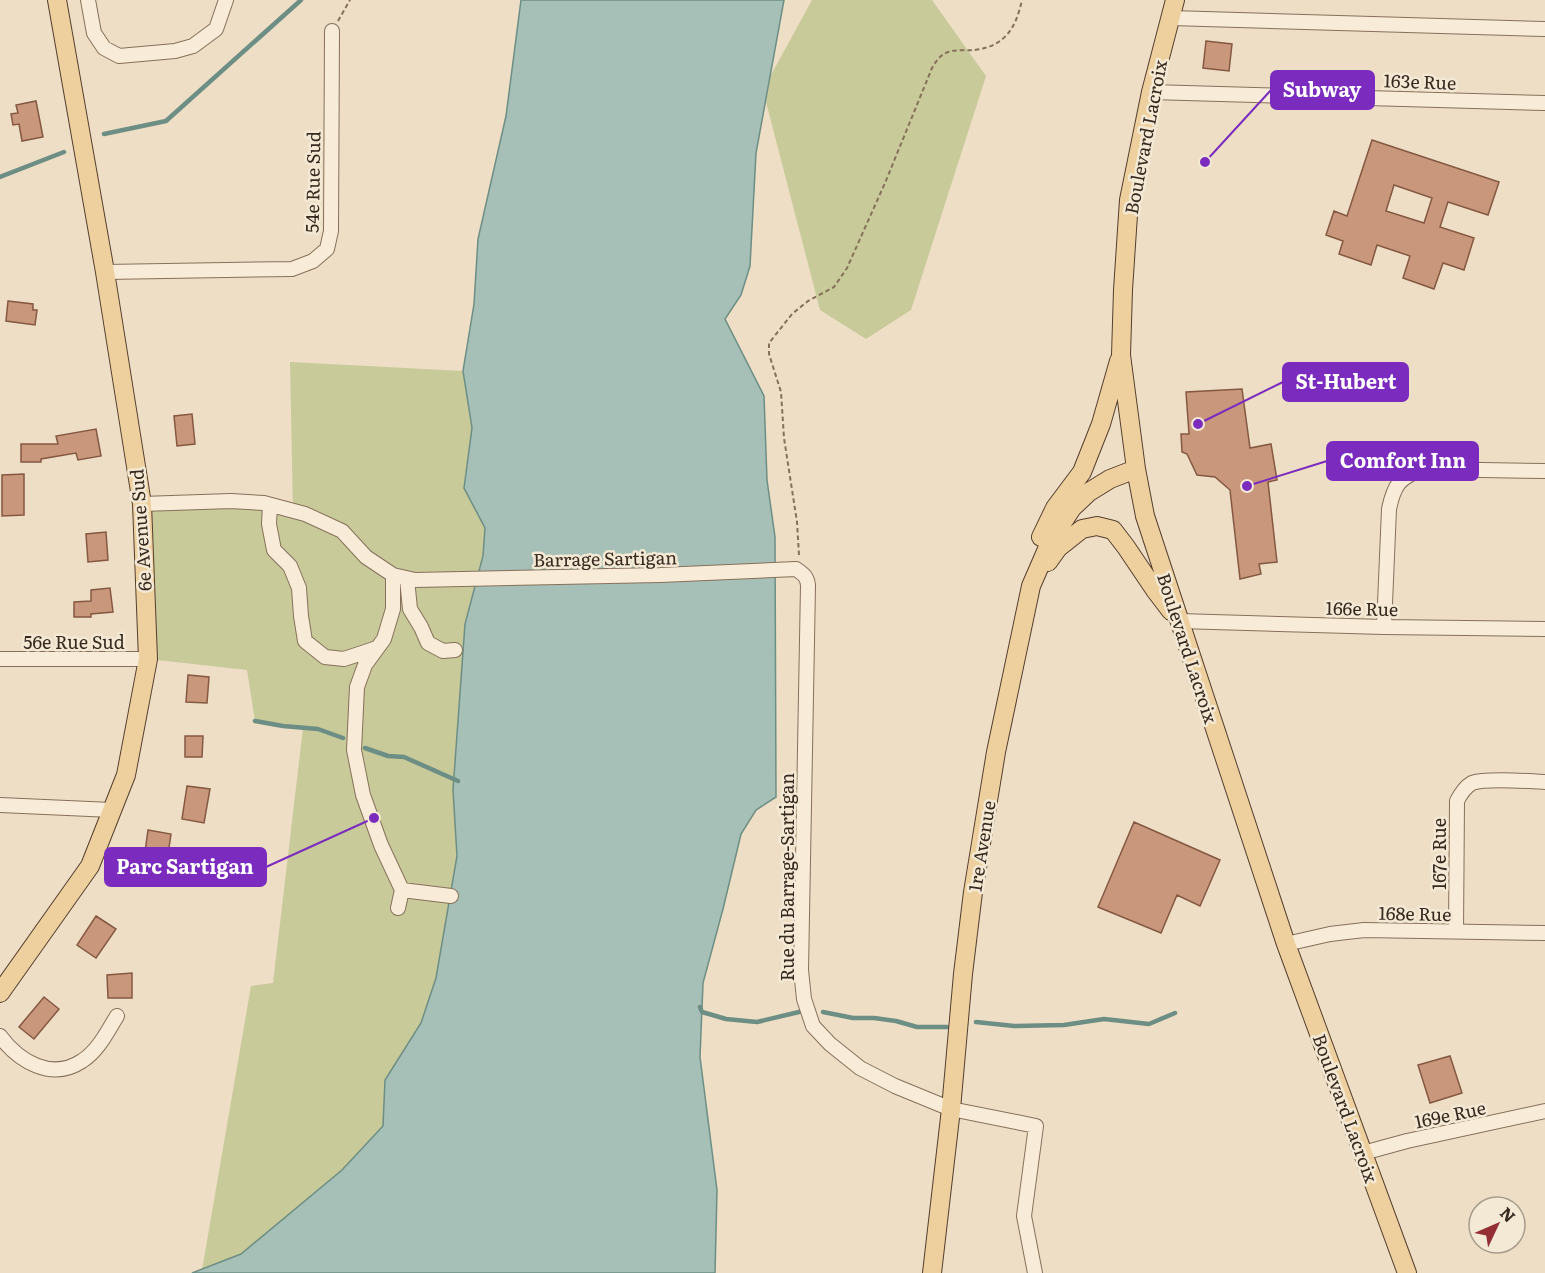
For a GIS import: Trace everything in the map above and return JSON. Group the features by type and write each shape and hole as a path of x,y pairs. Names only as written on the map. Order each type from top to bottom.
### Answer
{"main road":[{"name":"6e Avenue Sud","path":"0,993 90,866 126,775 148,659 142,504 105,272 57,0"},
{"name":"Boulevard Lacroix","path":"1175,0 1151,92 1129,200 1121,355 1145,516 1286,944 1407,1273"},
{"path":"1031,586 1036,548 1055,508 1082,472 1101,424 1121,355"},
{"name":"1re Avenue","path":"932,1273 973,892 996,752 1031,586 1051,540 1072,508 1089,492 1110,479 1137,469"},
{"path":"1031,586 1058,548 1082,529 1097,526 1113,530 1179,621"}],"street":[{"path":"88,0 94,33 104,48 118,56 175,51 193,46 216,29 226,0"},
{"path":"1170,18 1545,29"},
{"name":"54e Rue Sud","path":"105,272 292,269 313,261 327,249 331,231 332,31"},
{"name":"163e Rue","path":"1151,92 1545,103"},
{"path":"1384,627 1389,509 1396,485 1406,476 1422,470 1545,471"},
{"path":"142,504 231,501 270,505 305,514 342,531 366,557 393,575 411,580 410,609 428,643 443,651 455,651"},
{"path":"270,505 269,524 274,550 290,566 299,588 306,641 325,657 344,659 377,648"},
{"name":"Barrage Sartigan","path":"411,580 798,570"},
{"name":"Rue du Barrage-Sartigan","path":"798,570 807,578 808,585 801,970 804,999 813,1026 830,1044 860,1068 895,1086 951,1109 1035,1126 1024,1216 1035,1273"},
{"path":"393,575 393,609 384,639 365,665 357,687 354,750 367,805 381,845 402,890 398,908"},
{"name":"166e Rue","path":"1179,621 1545,629"},
{"name":"56e Rue Sud","path":"0,659 148,659"},
{"name":"167e Rue","path":"1456,931 1456,801 1472,784 1486,781 1545,782"},
{"path":"0,805 112,810"},
{"path":"402,890 451,896"},
{"name":"168e Rue","path":"1286,944 1330,934 1364,930 1545,933"},
{"path":"0,1036 9,1049 38,1068 67,1069 83,1060 100,1043 117,1016"},
{"name":"169e Rue","path":"1363,1153 1545,1111"}],"path":[{"path":"332,31 351,0"},
{"path":"798,570 797,522 784,438 782,392 769,354 769,344 792,314 834,287 847,268 932,68 939,57 949,51 976,50 990,46 1008,36 1014,26 1022,0"}],"green space":[{"path":"812,0 932,0 986,76 911,310 866,339 820,310 766,102 771,75"},
{"path":"290,362 463,371 472,428 464,488 485,528 483,556 477,581 457,856 436,978 421,1023 385,1080 383,1126 342,1170 241,1254 202,1270 251,986 273,983 303,728 255,721 247,670 148,659 142,504 231,501 293,511"}],"water":[{"path":"521,0 784,0 756,153 750,266 741,295 725,319 764,396 767,480 775,537 776,797 756,810 741,834 703,983 700,1057 717,1190 715,1273 192,1273 241,1254 342,1170 383,1126 385,1080 421,1023 436,978 457,856 453,790 465,624 483,556 485,528 464,488 472,428 463,371 474,304 478,239 506,116"}],"building":[{"path":"1206,41 1232,44 1229,71 1203,68"},
{"path":"36,101 43,137 22,141 19,124 13,125 11,114 18,113 16,105"},
{"path":"1372,140 1499,182 1488,215 1448,202 1440,227 1474,238 1464,270 1443,263 1434,289 1403,278 1410,256 1377,245 1371,265 1339,254 1343,241 1326,235 1334,211 1347,216","holes":["1394,185 1432,198 1424,223 1386,211"]},
{"path":"8,301 33,304 33,310 37,310 35,325 6,321"},
{"path":"1242,389 1250,448 1271,444 1277,480 1268,482 1277,562 1259,564 1261,574 1240,579 1230,490 1215,477 1197,475 1187,454 1182,452 1181,434 1189,434 1186,392"},
{"path":"192,414 195,444 177,446 174,416"},
{"path":"96,429 101,456 78,460 76,453 41,459 41,462 21,462 21,444 58,444 56,436"},
{"path":"24,474 24,515 2,516 2,475"},
{"path":"106,532 108,560 88,562 86,534"},
{"path":"110,588 113,612 91,614 91,617 74,617 74,602 91,601 91,590"},
{"path":"188,675 209,677 207,703 186,702"},
{"path":"185,736 203,736 202,757 185,757"},
{"path":"187,786 210,789 204,823 182,819"},
{"path":"1134,822 1220,860 1200,906 1177,895 1161,933 1098,907"},
{"path":"148,830 171,834 168,854 164,854 162,863 144,859"},
{"path":"96,916 116,929 96,958 77,945"},
{"path":"132,973 132,998 108,998 107,975"},
{"path":"44,997 59,1009 34,1039 19,1027"},
{"path":"1450,1056 1462,1093 1430,1103 1418,1065"}],"waterway":[{"path":"104,134 166,121 301,0"},
{"path":"0,177 64,152"},
{"path":"255,721 318,729 343,738"},
{"path":"365,748 388,756 404,757 458,781"},
{"path":"700,1007 702,1012 726,1019 757,1022 799,1012"},
{"path":"823,1012 853,1018 896,1021 917,1027 947,1027"},
{"path":"976,1022 1014,1026 1064,1025 1104,1019 1149,1024 1175,1013"}],"place":[{"name":"Subway","path":"1205,162"},
{"name":"St-Hubert","path":"1198,424"},
{"name":"Comfort Inn","path":"1247,486"},
{"name":"Parc Sartigan","path":"374,818"}]}
